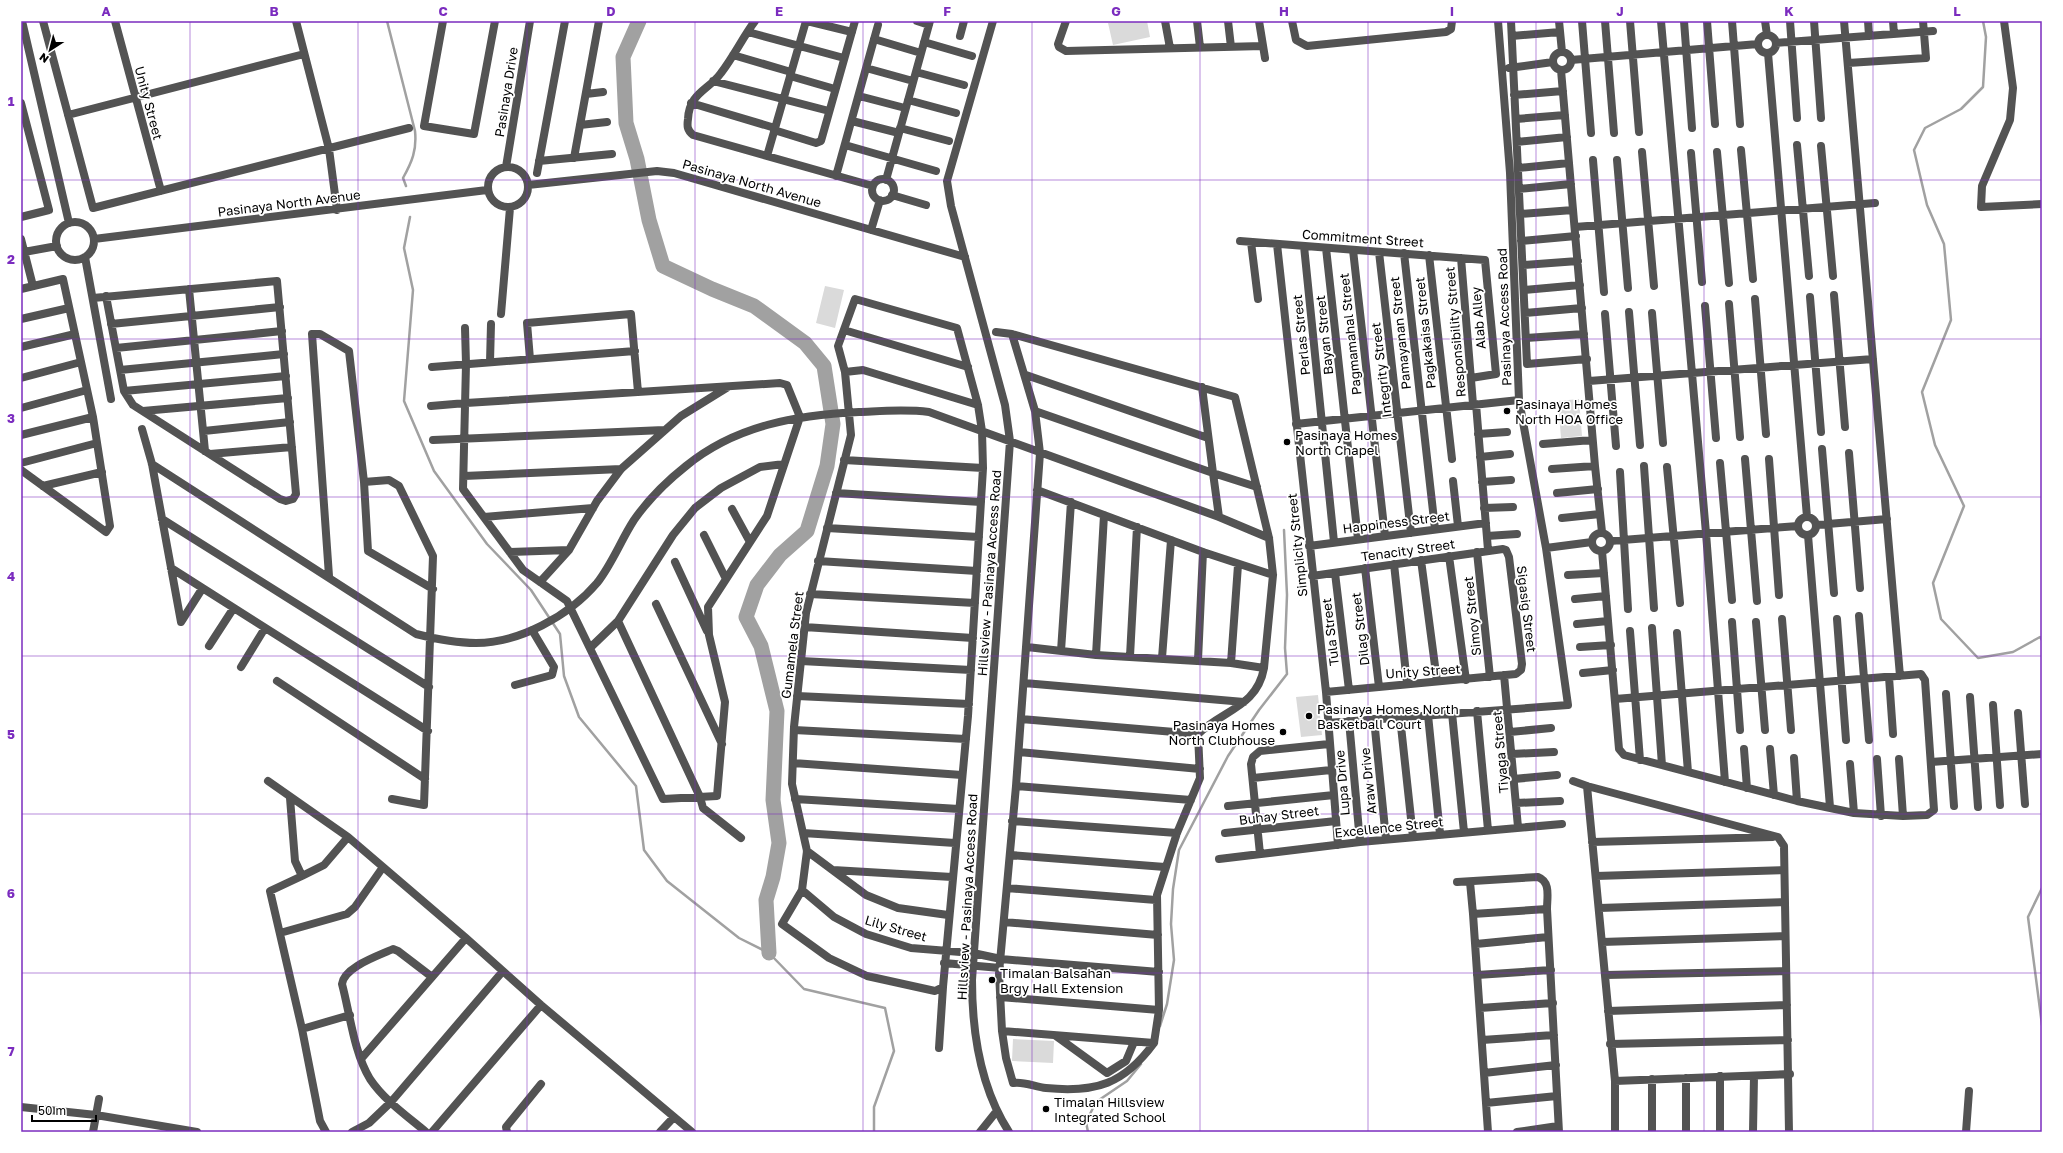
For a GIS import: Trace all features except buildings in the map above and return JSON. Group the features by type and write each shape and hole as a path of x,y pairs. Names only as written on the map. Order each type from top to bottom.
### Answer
{"street":[{"path":"22,21 69,223"},
{"path":"44,21 93,208 408,128"},
{"name":"Unity Street","path":"115,21 161,191"},
{"path":"296,21 329,149 337,210"},
{"path":"443,21 424,126 474,134 495,21"},
{"name":"Pasinaya Drive","path":"506,167 530,21"},
{"path":"537,173 565,21"},
{"path":"574,158 599,21"},
{"path":"755,21 722,72 700,91 691,103 688,112 687,129 693,135 873,186"},
{"path":"767,156 807,21 852,32"},
{"path":"691,103 819,142 855,21"},
{"path":"886,180 929,23 917,21"},
{"path":"960,36 964,21"},
{"name":"Hillsview - Pasinaya Access Road","path":"993,21 946,181 951,206 1005,406 1010,441 972,965 972,998 978,1051 996,1112 1009,1132"},
{"path":"1066,21 1058,44 1059,47 1066,51 1263,46"},
{"path":"1165,21 1170,48"},
{"path":"1197,21 1200,47"},
{"path":"1228,21 1231,47"},
{"path":"1259,21 1265,58"},
{"path":"1292,21 1296,40 1307,46 1446,32 1451,29 1452,21"},
{"name":"Pasinaya Access Road","path":"1498,21 1510,173 1519,400 1546,548 1568,705 1508,708"},
{"path":"1511,21 1528,364 1587,359"},
{"path":"1559,21 1562,52"},
{"path":"1582,21 1591,134"},
{"path":"1605,21 1614,134"},
{"path":"1630,21 1639,132"},
{"path":"1661,21 1706,533 1725,782"},
{"path":"1684,21 1692,128"},
{"path":"1707,21 1715,124"},
{"path":"1732,21 1740,124"},
{"path":"1766,21 1767,35"},
{"path":"1790,21 1797,118"},
{"path":"1814,21 1822,118"},
{"path":"1844,21 1900,676"},
{"path":"1868,21 1869,36"},
{"path":"1893,21 1894,34"},
{"path":"1848,63 1926,58 1923,21"},
{"path":"2004,21 2013,88 2010,120 1982,186 1981,207 2042,204"},
{"path":"836,176 878,25"},
{"path":"748,32 844,58"},
{"path":"1512,36 1560,32"},
{"path":"1776,43 1933,32"},
{"path":"1767,35 1773,37 1776,43 1775,48 1768,53 1760,50 1758,44 1760,39 1767,35"},
{"path":"874,39 921,53"},
{"path":"924,42 972,56"},
{"path":"1571,60 1758,44"},
{"path":"1562,52 1568,54 1571,60 1568,68 1561,70 1556,67 1553,62 1554,57 1562,52"},
{"path":"1768,53 1807,516"},
{"path":"68,115 304,54"},
{"path":"733,55 835,89"},
{"path":"1502,69 1553,62"},
{"path":"866,68 913,81"},
{"path":"1561,70 1589,381 1592,440 1602,532"},
{"path":"916,72 964,85"},
{"path":"713,81 829,111"},
{"path":"1514,95 1563,91"},
{"path":"586,94 603,92"},
{"path":"858,96 956,113"},
{"path":"21,103 49,210 21,217"},
{"path":"1516,119 1565,115"},
{"path":"852,121 949,141"},
{"path":"580,125 607,122"},
{"path":"1517,142 1567,137"},
{"path":"845,145 936,171"},
{"path":"1797,145 1809,276"},
{"path":"1821,146 1833,276"},
{"path":"1741,150 1753,279"},
{"path":"1642,152 1654,286"},
{"path":"1717,152 1729,283"},
{"path":"1690,153 1702,282"},
{"path":"539,161 612,154"},
{"path":"1593,160 1604,292"},
{"path":"1617,160 1628,288"},
{"path":"1518,168 1569,163"},
{"path":"506,167 521,172 528,185 524,200 510,208 495,203 487,190 487,184 492,174 501,168 506,167"},
{"name":"Pasinaya North Avenue","path":"528,185 657,171 692,177 965,257"},
{"path":"880,180 886,180 894,188 892,195 887,200 880,200 873,193 873,186 880,180"},
{"path":"1519,189 1571,184"},
{"name":"Pasinaya North Avenue","path":"94,238 337,210 487,190"},
{"path":"892,195 926,205"},
{"path":"871,230 880,200"},
{"path":"1575,227 1875,202"},
{"path":"501,314 510,208"},
{"path":"1520,214 1573,210"},
{"path":"78,222 87,226 94,238 93,248 86,257 79,260 70,259 61,254 57,246 58,232 69,223 78,222"},
{"path":"1521,241 1576,236"},
{"path":"21,239 33,286"},
{"name":"Commitment Street","path":"1240,241 1485,260"},
{"path":"1251,242 1258,299"},
{"name":"Simplicity Street","path":"1277,244 1312,576 1326,692 1327,723 1338,845"},
{"path":"24,252 57,246"},
{"name":"Perlas Street","path":"1304,246 1334,542"},
{"name":"Bayan Street","path":"1326,248 1358,539"},
{"name":"Pagmamahal Street","path":"1353,250 1384,536"},
{"name":"Integrity Street","path":"1379,252 1410,532"},
{"name":"Pamayanan Street","path":"1404,254 1435,529"},
{"name":"Pagkakaisa Street","path":"1429,255 1452,460"},
{"path":"86,257 111,400"},
{"name":"Responsibility Street","path":"1461,258 1488,550"},
{"name":"Alab Alley","path":"1471,378 1496,374 1485,260"},
{"path":"1523,265 1578,261"},
{"path":"21,289 63,279 93,417 110,526 106,532 21,470"},
{"path":"92,298 106,296 277,281 296,494 293,500 280,500 133,404 124,391 106,296"},
{"path":"1524,290 1580,285"},
{"path":"189,289 207,453"},
{"path":"1834,295 1845,427"},
{"path":"1810,297 1821,432"},
{"name":"Gumamela Street","path":"943,987 934,991 867,976 828,958 782,924 802,890 807,851 792,784 794,730 804,627 810,594 851,434 845,372 838,346 855,299 957,328 968,367"},
{"path":"1755,299 1766,434"},
{"path":"1729,304 1740,437"},
{"path":"1706,306 1716,438"},
{"path":"111,324 280,307"},
{"path":"21,319 70,308"},
{"path":"1525,313 1582,308"},
{"path":"1629,312 1640,445"},
{"path":"1652,313 1663,443"},
{"path":"530,359 527,323 631,314 638,392"},
{"path":"1605,314 1616,446"},
{"path":"490,362 491,324"},
{"path":"465,328 466,403 463,489 523,570 567,601 591,647 663,799 717,796 726,702 709,635 675,562"},
{"path":"844,330 968,367 978,405 982,431 983,468 969,704 948,914 939,1048"},
{"path":"116,348 282,332"},
{"path":"996,332 1012,334 1235,397 1269,538 1273,575 1263,676 1253,696 1208,724 1198,734 1200,778 1177,833 1165,867 1156,900 1159,1010 1154,1043 1129,1070 1108,1083 1094,1088 1053,1088 1023,1083 1013,1083 1006,1058 1002,1031 1000,968 1002,959 1012,821 1019,752 1040,453 1035,411 1026,375 1012,334"},
{"path":"21,347 75,334"},
{"path":"329,576 312,334 320,334 349,351 364,482 368,551 433,589"},
{"path":"1526,338 1584,334"},
{"path":"432,367 635,351"},
{"path":"120,370 284,354"},
{"path":"1589,381 1873,359"},
{"path":"21,378 81,362"},
{"path":"845,372 863,370 978,405"},
{"path":"1026,375 1208,438"},
{"path":"124,391 286,376"},
{"path":"431,406 730,386 780,383 787,384 800,416 766,516 708,606 709,635"},
{"path":"540,582 569,550 593,508 622,469 680,416 730,386"},
{"path":"1202,387 1219,517"},
{"path":"21,408 87,390"},
{"path":"143,411 288,398"},
{"path":"1296,424 1519,400"},
{"path":"152,464 329,576 416,634 444,641 476,643 500,640 535,629 570,609 597,582 634,520 659,491 686,466 719,444 753,428 800,416 908,409 929,412 1219,517 1269,538"},
{"path":"1035,411 1257,488"},
{"path":"21,435 93,417"},
{"path":"204,430 290,422"},
{"path":"142,429 152,464 181,622 202,589"},
{"path":"433,440 665,430"},
{"path":"1478,434 1507,432"},
{"path":"1543,444 1592,440"},
{"path":"21,463 97,443"},
{"path":"207,453 292,446"},
{"path":"1822,449 1834,593"},
{"path":"1849,453 1860,588"},
{"path":"1480,457 1510,454"},
{"path":"1745,459 1757,600"},
{"path":"1769,459 1779,595"},
{"path":"844,460 983,468"},
{"path":"1720,463 1732,600"},
{"path":"591,647 618,621 673,535 695,508 721,488 760,467 784,464"},
{"path":"1552,469 1595,466"},
{"path":"1644,466 1654,608"},
{"path":"1667,467 1680,603"},
{"path":"464,476 622,469"},
{"path":"43,486 102,472"},
{"path":"1620,472 1628,609"},
{"path":"364,482 389,480 399,486 433,556 428,731 424,805 392,798"},
{"path":"1482,482 1511,480"},
{"path":"1452,481 1458,526"},
{"path":"1557,494 1598,489"},
{"path":"1037,490 1238,565 1273,575"},
{"path":"836,493 981,502"},
{"path":"1061,652 1072,502"},
{"path":"1484,508 1513,507"},
{"path":"484,517 593,508"},
{"path":"732,509 750,542"},
{"path":"1562,518 1600,514"},
{"path":"1096,655 1104,515"},
{"path":"1807,516 1813,519 1816,525 1815,530 1808,535"},
{"path":"1807,516 1799,521 1798,526 1800,532 1808,535"},
{"path":"162,519 429,687"},
{"path":"1816,525 1887,519"},
{"name":"Happiness Street","path":"1309,546 1486,523"},
{"path":"1610,541 1798,526"},
{"path":"1130,656 1137,527"},
{"path":"827,528 979,537"},
{"path":"1602,532 1607,535 1610,541 1609,546 1602,551"},
{"path":"1602,532 1595,535 1592,542 1594,548 1602,551"},
{"path":"1487,536 1517,534"},
{"path":"704,535 726,579"},
{"path":"1808,535 1830,807"},
{"path":"1162,658 1171,540"},
{"path":"1546,548 1592,542"},
{"name":"Tenacity Street","path":"1312,576 1499,548 1506,550"},
{"path":"510,552 569,550"},
{"name":"Sigasig Street","path":"1506,550 1509,557 1522,664 1521,670"},
{"path":"1602,551 1610,645 1613,670 1615,699 1620,751 1626,756 1797,801 1854,812 1881,816 1903,816 1927,815 1934,810 1924,678 1918,674 1615,699"},
{"path":"1198,660 1203,552"},
{"name":"Simoy Street","path":"1476,552 1490,677"},
{"path":"1449,556 1466,680"},
{"path":"1420,560 1437,681"},
{"path":"818,561 977,571"},
{"path":"1394,564 1407,683"},
{"path":"1231,663 1238,565"},
{"path":"171,568 233,609 428,731"},
{"name":"Dilag Street","path":"1365,568 1379,687"},
{"name":"Tula Street","path":"1335,573 1349,690"},
{"path":"1568,575 1604,573"},
{"path":"810,594 975,603"},
{"path":"1575,599 1606,596"},
{"path":"656,604 722,744"},
{"path":"209,646 233,609"},
{"path":"1859,616 1869,740"},
{"path":"1782,619 1791,730"},
{"path":"1837,619 1846,740"},
{"path":"618,621 700,797 703,808 741,838"},
{"path":"1577,624 1608,621"},
{"path":"1732,622 1740,730"},
{"path":"1756,622 1765,730"},
{"path":"804,627 973,638"},
{"path":"241,666 265,628"},
{"path":"1652,628 1662,765"},
{"path":"515,686 552,675 554,667 535,629"},
{"path":"1630,631 1640,760"},
{"path":"1678,633 1688,772"},
{"path":"1580,647 1610,645"},
{"path":"1027,647 1096,655 1198,660 1264,668"},
{"path":"801,661 971,670"},
{"name":"Unity Street","path":"1326,692 1407,683 1466,680 1516,674 1521,670"},
{"path":"1583,673 1613,670"},
{"name":"Tiyaga Street","path":"1504,675 1518,827"},
{"path":"1889,677 1893,734"},
{"path":"277,681 426,779"},
{"path":"1024,683 1244,702"},
{"path":"1946,694 1954,806"},
{"path":"797,696 969,704"},
{"path":"1970,697 1978,807"},
{"path":"1993,705 2000,805"},
{"path":"1327,723 1508,708"},
{"path":"1477,711 1488,830"},
{"path":"1452,713 1464,832"},
{"path":"2018,713 2025,804"},
{"path":"1428,715 1440,834"},
{"path":"1400,717 1413,837"},
{"path":"1021,719 1198,734"},
{"name":"Araw Drive","path":"1374,719 1386,840"},
{"name":"Lupa Drive","path":"1349,721 1360,842"},
{"path":"1510,732 1551,728"},
{"path":"794,730 966,739"},
{"path":"1260,854 1253,778 1253,757 1260,751 1329,744"},
{"path":"1744,749 1747,788"},
{"path":"1770,749 1774,795"},
{"path":"1019,752 1200,769"},
{"path":"1512,754 1554,752"},
{"path":"1931,762 2042,754"},
{"path":"1794,758 1797,801"},
{"path":"1877,759 1881,816"},
{"path":"1899,759 1903,816"},
{"path":"793,763 962,774"},
{"path":"1850,764 1854,812"},
{"path":"1253,778 1331,770"},
{"path":"1514,779 1557,776"},
{"path":"268,781 348,838 466,938 541,1005 692,1132"},
{"path":"1573,781 1778,837 1784,846 1784,902 1790,1074 1789,1132"},
{"path":"1016,786 1191,800"},
{"path":"1587,786 1606,975 1610,1044 1615,1081 1615,1132"},
{"path":"1228,806 1334,795"},
{"path":"290,798 295,861 302,876"},
{"path":"795,799 959,808"},
{"path":"1516,803 1560,800"},
{"name":"Buhay Street","path":"1225,833 1336,820"},
{"path":"1012,821 1177,833"},
{"name":"Excellence Street","path":"1219,859 1360,842 1562,824"},
{"path":"803,832 955,843"},
{"path":"1592,842 1778,837"},
{"path":"326,1132 320,1121 302,1029 270,890 324,865 348,838"},
{"path":"807,851 866,895 898,908 948,914"},
{"path":"1010,854 1165,867"},
{"path":"280,933 347,914 355,907 383,868"},
{"path":"832,870 952,878"},
{"path":"1596,876 1784,870"},
{"path":"1457,882 1538,877 1544,879 1547,884 1548,937 1553,1003 1559,1129 1520,1132"},
{"path":"1470,882 1476,944 1488,1132"},
{"path":"1007,888 1156,900"},
{"name":"Lily Street","path":"802,890 834,917 866,934 911,948 945,952 973,953 1002,959 1159,972"},
{"path":"1599,908 1784,902"},
{"path":"1473,914 1547,909"},
{"path":"1004,922 1158,935"},
{"path":"1602,942 1785,936"},
{"path":"1476,944 1548,937"},
{"path":"360,1059 466,938"},
{"path":"426,1132 391,1102 373,1082 360,1059 342,980 362,963 392,949 398,951 432,977"},
{"path":"944,963 1000,968"},
{"path":"1477,975 1551,970"},
{"path":"352,1132 369,1123 391,1102 503,971"},
{"path":"1606,975 1786,971"},
{"path":"1000,996 1159,1010"},
{"path":"1480,1008 1553,1003"},
{"path":"432,1132 541,1005"},
{"path":"1608,1011 1787,1005"},
{"path":"302,1029 350,1015"},
{"path":"1002,1031 1154,1043"},
{"path":"1055,1035 1107,1073 1126,1061 1134,1042"},
{"path":"1482,1040 1554,1035"},
{"path":"1610,1044 1788,1040"},
{"path":"1484,1072 1556,1065"},
{"path":"1615,1081 1790,1074"},
{"path":"1720,1076 1720,1132"},
{"path":"1754,1076 1754,1132"},
{"path":"1686,1078 1686,1132"},
{"path":"1652,1079 1652,1132"},
{"path":"507,1132 506,1128 541,1084"},
{"path":"1966,1132 1969,1091"},
{"path":"1486,1102 1557,1096"},
{"path":"93,1132 99,1099"},
{"path":"21,1107 96,1115 197,1132"},
{"path":"980,1132 996,1112"},
{"path":"660,1132 674,1117"}],"shaded area":[{"path":"1116,21 1147,21 1150,37 1113,45 1108,23"},
{"path":"825,286 844,290 835,328 816,323"},
{"path":"1579,399 1582,436 1561,438 1558,401"},
{"name":"Pasinaya Homes North Basketball Court","path":"1318,695 1322,735 1301,737 1296,697"},
{"path":"1013,1039 1054,1041 1053,1063 1012,1061"}],"waterway":[{"path":"387,21 415,131 413,156 403,178 406,186"},
{"path":"639,21 623,57 626,123 637,159 649,220 663,266 712,289 754,306 805,343 824,366 833,424 827,466 807,531 780,555 757,585 746,617 761,646 777,711 773,800 779,843 773,877 766,900 769,953"},
{"path":"1983,21 1986,37 1983,87 1961,109 1925,128 1914,150 1927,205 1944,244 1951,320 1922,392 1935,445 1964,506 1933,583 1941,619 1978,658 2013,652 2040,637 2042,640"},
{"path":"410,217 404,248 413,290 404,401 434,471 487,544 531,590 560,634 564,676 579,717 636,786 644,850 667,881 739,938 769,953 804,989 885,1008 894,1051 874,1107 874,1132"},
{"path":"1160,1026 1167,1004 1174,960 1171,924 1173,889 1179,850 1228,756 1259,710 1287,674 1285,648 1287,595 1284,530"},
{"path":"2042,888 2028,917 2042,1025"},
{"path":"1088,1132 1086,1122 1096,1102 1127,1081 1141,1064"}],"place":[{"name":"Pasinaya Homes North HOA Office","path":"1507,411"},
{"name":"Pasinaya Homes North Chapel","path":"1287,442"},
{"name":"Pasinaya Homes North Basketball Court","path":"1309,716"},
{"name":"Pasinaya Homes North Clubhouse","path":"1283,732"},
{"name":"Timalan Balsahan Brgy Hall Extension","path":"992,980"},
{"name":"Timalan Hillsview Integrated School","path":"1046,1109"}]}
